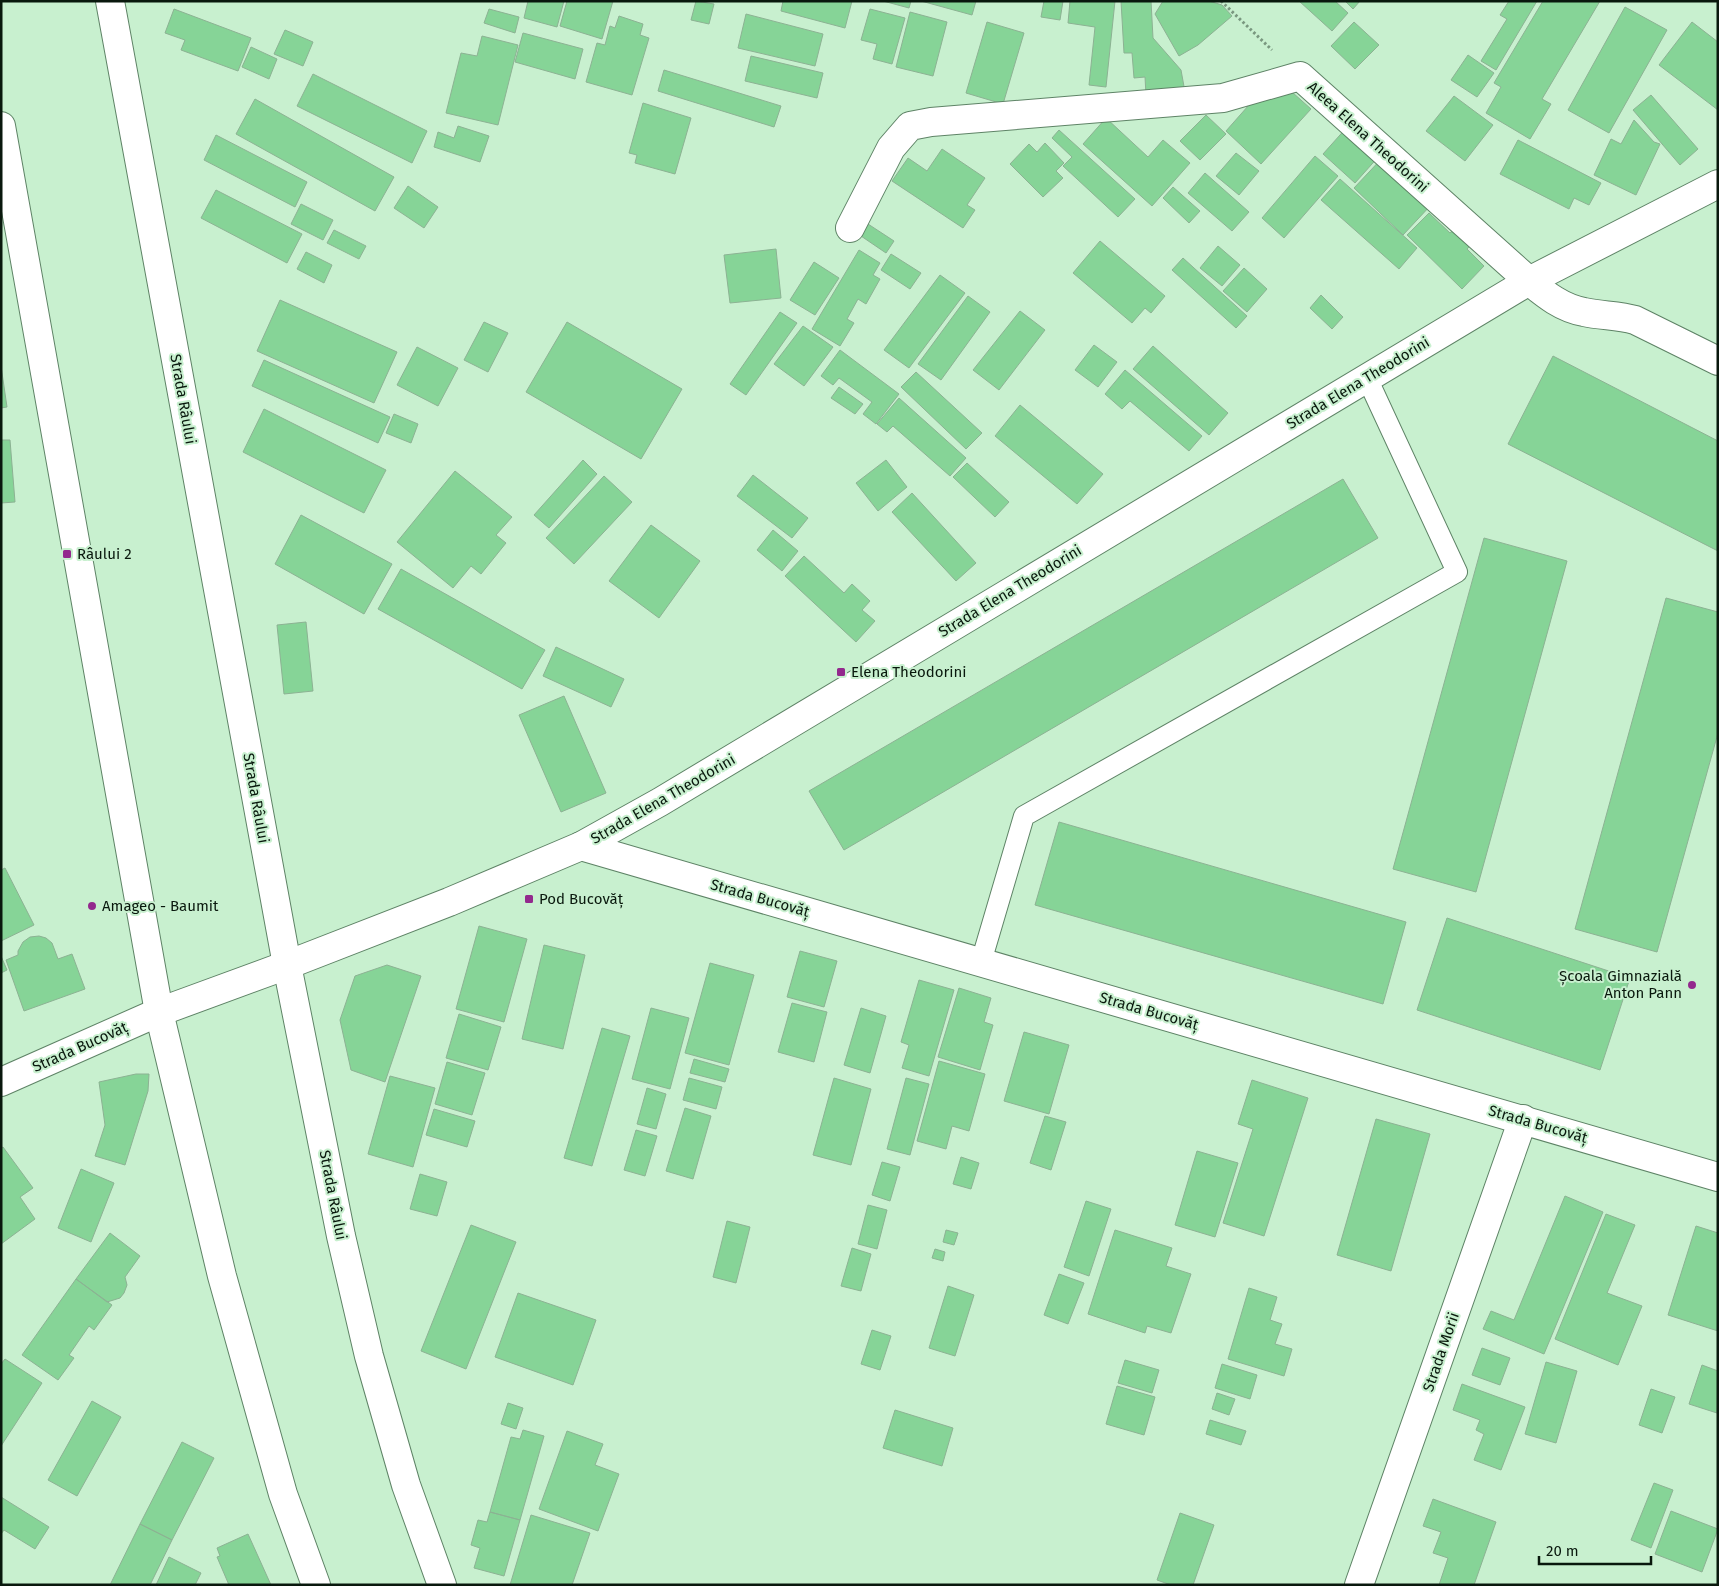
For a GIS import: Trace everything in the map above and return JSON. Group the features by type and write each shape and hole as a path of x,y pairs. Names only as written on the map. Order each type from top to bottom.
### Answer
{"main road":[{"name":"Strada Râului","path":"110,1 287,965 341,1236 369,1356 406,1485 442,1585"},
{"name":"Aleea Elena Theodorini","path":"850,228 891,148 910,126 931,122 1224,98 1300,76 1529,282 1553,300 1583,312 1635,320 1718,361"},
{"path":"1,126 159,1012 222,1276 283,1494 316,1585"},
{"name":"Strada Elena Theodorini","path":"159,1012 449,902 581,846 660,802 1529,282 1718,184"},
{"name":"Strada Bucovăț","path":"581,846 1523,1119 1714,1180"},
{"name":"Strada Bucovăț","path":"1,1082 159,1012"},
{"name":"Strada Morii","path":"1359,1585 1523,1119"}],"lane":[{"path":"981,962 1024,816 1457,572 1367,378"}],"path":[{"path":"1221,1 1300,76"}],"building":[{"path":"528,1 564,1 557,27 524,18"},
{"path":"567,1 613,1 602,39 560,26"},
{"path":"696,1 714,4 709,24 691,20"},
{"path":"783,1 852,1 845,28 781,11"},
{"path":"883,1 911,1 909,8"},
{"path":"921,1 976,1 972,15"},
{"path":"1044,1 1063,1 1060,20 1041,17"},
{"path":"1070,1 1115,1 1106,87 1089,85 1095,27 1068,23"},
{"path":"1121,1 1151,1 1153,38 1181,70 1185,92 1146,95 1145,77 1134,78 1132,53 1124,53"},
{"path":"1163,1 1209,1 1222,5 1232,16 1198,45 1179,56 1155,14"},
{"path":"1299,1 1335,1 1348,13 1332,31"},
{"path":"1345,1 1360,1 1353,9"},
{"path":"1509,1 1537,1 1496,70 1481,61 1507,19 1500,15"},
{"path":"1543,1 1600,1 1542,99 1551,104 1530,139 1486,113 1501,87 1494,83"},
{"path":"1625,7 1667,30 1609,133 1568,110"},
{"path":"174,9 251,38 238,71 181,50 185,40 165,33"},
{"path":"489,9 519,17 515,33 484,23"},
{"path":"870,9 905,18 892,64 873,59 877,44 861,40"},
{"path":"910,12 947,22 933,76 896,67"},
{"path":"746,14 823,34 815,66 738,48"},
{"path":"619,16 643,24 640,35 649,38 632,95 586,82 597,43 605,45 610,26 615,28"},
{"path":"987,22 1024,33 1003,104 966,93"},
{"path":"1354,22 1379,45 1355,69 1331,46"},
{"path":"1692,22 1718,42 1718,110 1659,65"},
{"path":"285,30 313,42 303,66 274,54"},
{"path":"523,33 583,49 575,79 515,62"},
{"path":"482,36 518,45 498,125 446,113 461,53 477,56"},
{"path":"251,47 277,59 269,79 242,67"},
{"path":"1468,55 1494,73 1477,97 1451,80"},
{"path":"751,56 823,73 817,98 745,81"},
{"path":"664,70 781,106 774,127 658,91"},
{"path":"313,74 427,131 412,163 297,106"},
{"path":"1292,92 1311,109 1261,164 1226,131 1256,97"},
{"path":"1651,95 1698,149 1680,165 1633,110"},
{"path":"1454,96 1493,125 1465,161 1426,131"},
{"path":"255,99 394,177 375,211 236,134"},
{"path":"643,103 691,118 675,174 635,163 637,155 629,153"},
{"path":"1206,115 1226,134 1200,160 1180,141"},
{"path":"1106,118 1148,157 1163,140 1190,163 1152,206 1083,144"},
{"path":"1634,120 1654,142 1660,144 1636,195 1594,175 1611,139 1621,144"},
{"path":"458,126 489,136 480,162 434,147 438,132 454,138"},
{"path":"1348,126 1380,155 1355,183 1323,154"},
{"path":"1059,130 1135,199 1118,217 1063,166 1072,157 1052,138"},
{"path":"216,135 307,182 295,207 204,160"},
{"path":"1518,140 1601,183 1589,205 1574,198 1569,209 1500,174"},
{"path":"1045,143 1064,163 1056,171 1063,178 1043,197 1010,164 1029,144 1037,152"},
{"path":"942,149 985,178 967,205 975,210 963,228 892,181 908,158 927,171"},
{"path":"1236,153 1259,171 1239,195 1216,176"},
{"path":"1385,155 1431,205 1403,235 1354,188"},
{"path":"1315,156 1338,176 1284,238 1262,218"},
{"path":"1205,173 1249,212 1232,231 1188,193"},
{"path":"1340,179 1417,248 1399,269 1321,200"},
{"path":"408,186 438,207 424,228 394,208"},
{"path":"1173,187 1200,211 1189,223 1163,198"},
{"path":"216,190 302,234 287,263 201,218"},
{"path":"301,204 333,220 323,240 291,224"},
{"path":"1429,213 1450,233 1458,226 1474,242 1467,249 1484,266 1462,289 1407,235"},
{"path":"868,224 894,241 886,253 861,236"},
{"path":"334,230 366,246 359,259 327,243"},
{"path":"1100,241 1165,296 1151,313 1145,308 1132,323 1073,273"},
{"path":"1218,246 1240,265 1222,286 1200,268"},
{"path":"776,249 781,298 730,303 724,255"},
{"path":"859,250 880,263 873,275 880,279 866,304 858,299 847,319 854,323 840,346 812,329"},
{"path":"306,252 332,265 324,283 297,269"},
{"path":"891,254 921,273 910,289 881,270"},
{"path":"1183,258 1247,316 1236,328 1172,270"},
{"path":"814,262 839,278 815,315 790,300"},
{"path":"1244,268 1267,289 1247,312 1223,291"},
{"path":"940,275 965,293 909,368 884,350"},
{"path":"1321,295 1343,317 1332,329 1310,308"},
{"path":"968,296 990,312 941,380 918,364"},
{"path":"280,300 397,352 374,403 257,351"},
{"path":"1020,311 1045,330 999,390 973,370"},
{"path":"780,312 797,323 746,395 730,384"},
{"path":"484,322 508,333 488,372 464,360"},
{"path":"567,322 682,389 641,459 526,392"},
{"path":"803,326 833,347 804,386 774,364"},
{"path":"1094,345 1117,362 1098,387 1075,370"},
{"path":"1153,346 1228,413 1209,435 1133,369"},
{"path":"417,347 458,368 438,406 397,385"},
{"path":"840,350 899,394 876,424 863,414 872,402 839,378 833,385 821,376"},
{"path":"1553,356 1718,441 1718,551 1508,444"},
{"path":"264,360 390,417 378,443 252,386"},
{"path":"1,366 7,407 1,408"},
{"path":"1125,370 1202,436 1189,451 1130,401 1122,409 1105,394"},
{"path":"916,372 982,433 966,449 901,387"},
{"path":"839,387 863,404 855,414 831,398"},
{"path":"899,398 966,458 950,476 893,426 887,432 877,424"},
{"path":"1020,405 1103,474 1077,504 995,436"},
{"path":"264,409 386,470 364,513 243,452"},
{"path":"394,414 418,424 411,443 386,433"},
{"path":"1,440 10,440 15,502 1,503"},
{"path":"583,460 597,474 549,528 534,515"},
{"path":"886,460 907,487 878,511 856,483"},
{"path":"967,463 1009,502 995,517 953,477"},
{"path":"455,471 512,517 496,535 506,543 481,574 471,566 453,588 397,542"},
{"path":"753,475 808,518 792,538 737,496"},
{"path":"604,476 632,502 574,564 546,538"},
{"path":"1343,479 1378,538 844,850 809,791"},
{"path":"912,493 976,563 956,581 892,512"},
{"path":"301,515 392,564 364,614 275,564"},
{"path":"651,525 700,561 659,618 609,581"},
{"path":"773,530 798,551 782,571 757,550"},
{"path":"1484,538 1567,561 1476,892 1393,869"},
{"path":"804,556 844,593 852,584 870,601 862,610 875,621 856,642 785,576"},
{"path":"401,569 545,650 522,689 378,609"},
{"path":"1666,598 1718,612 1718,733 1657,952 1575,929"},
{"path":"306,622 313,691 284,694 277,625"},
{"path":"556,647 624,679 611,707 543,676"},
{"path":"564,696 606,793 561,812 519,715"},
{"path":"1059,822 1406,922 1383,1004 1035,905"},
{"path":"5,868 34,925 1,941 1,870"},
{"path":"1447,918 1630,978 1600,1070 1417,1010"},
{"path":"479,926 527,939 504,1022 456,1009"},
{"path":"39,936 46,938 52,943 58,959 72,954 85,989 24,1011 6,960 18,955 23,942 30,937"},
{"path":"544,945 585,955 563,1049 522,1039"},
{"path":"800,951 837,961 824,1007 787,997"},
{"path":"1,956 7,970 1,973"},
{"path":"710,963 754,975 729,1065 685,1053"},
{"path":"387,965 421,976 385,1082 351,1070 340,1020 355,976"},
{"path":"919,980 954,990 929,1076 902,1068 909,1045 901,1042"},
{"path":"959,988 991,998 984,1022 993,1025 980,1070 938,1057"},
{"path":"792,1003 827,1012 814,1062 778,1052"},
{"path":"651,1008 689,1018 670,1089 632,1079"},
{"path":"861,1008 886,1016 870,1073 844,1065"},
{"path":"459,1014 501,1027 488,1070 446,1058"},
{"path":"602,1028 630,1036 592,1166 564,1158"},
{"path":"1024,1032 1069,1045 1049,1114 1004,1101"},
{"path":"694,1059 729,1069 725,1082 690,1073"},
{"path":"939,1061 985,1074 969,1131 952,1126 946,1149 917,1141"},
{"path":"447,1062 485,1073 472,1115 435,1104"},
{"path":"136,1074 149,1074 148,1091 125,1165 95,1156 105,1125 99,1082"},
{"path":"390,1076 435,1088 413,1167 368,1154"},
{"path":"689,1078 722,1087 716,1109 683,1100"},
{"path":"834,1078 871,1089 851,1165 813,1155"},
{"path":"906,1078 929,1084 910,1155 887,1149"},
{"path":"1252,1080 1308,1098 1264,1236 1223,1223 1253,1129 1238,1124"},
{"path":"647,1088 666,1094 656,1129 637,1124"},
{"path":"685,1108 711,1116 693,1179 666,1171"},
{"path":"434,1109 475,1121 467,1147 426,1135"},
{"path":"1045,1116 1066,1122 1051,1170 1030,1163"},
{"path":"1376,1119 1430,1134 1391,1271 1337,1255"},
{"path":"636,1130 657,1136 645,1176 624,1170"},
{"path":"3,1147 33,1188 20,1197 35,1219 1,1244 1,1148"},
{"path":"1197,1151 1238,1163 1215,1237 1175,1225"},
{"path":"961,1157 979,1163 971,1189 953,1184"},
{"path":"882,1162 900,1167 890,1201 872,1195"},
{"path":"81,1169 114,1183 91,1242 58,1228"},
{"path":"420,1174 447,1182 437,1216 410,1209"},
{"path":"1565,1196 1603,1212 1544,1354 1483,1329 1491,1311 1514,1320"},
{"path":"1086,1201 1111,1209 1089,1276 1064,1267"},
{"path":"868,1205 887,1210 877,1249 858,1244"},
{"path":"1606,1214 1635,1225 1607,1293 1642,1306 1618,1365 1555,1339"},
{"path":"727,1221 750,1227 736,1283 713,1277"},
{"path":"471,1225 516,1242 466,1369 421,1351"},
{"path":"1696,1226 1718,1233 1718,1331 1668,1315"},
{"path":"946,1230 958,1233 954,1245 943,1242"},
{"path":"1115,1230 1172,1248 1166,1266 1191,1274 1171,1333 1147,1326 1145,1333 1088,1314"},
{"path":"110,1233 140,1256 125,1277 127,1285 124,1293 120,1298 107,1302 76,1279"},
{"path":"852,1248 871,1254 861,1291 841,1286"},
{"path":"935,1249 945,1252 943,1261 932,1258"},
{"path":"1059,1274 1084,1283 1068,1324 1044,1315"},
{"path":"76,1279 112,1305 94,1330 89,1326 69,1355 74,1358 58,1380 22,1355"},
{"path":"948,1286 974,1295 955,1356 929,1348"},
{"path":"1249,1288 1277,1297 1270,1320 1282,1324 1275,1344 1292,1349 1284,1376 1228,1359"},
{"path":"518,1293 596,1320 573,1385 495,1357"},
{"path":"872,1330 891,1336 880,1370 861,1364"},
{"path":"1482,1348 1510,1358 1500,1385 1472,1375"},
{"path":"5,1359 42,1383 1,1446 1,1364"},
{"path":"1125,1360 1159,1370 1152,1393 1118,1383"},
{"path":"1546,1362 1577,1371 1556,1443 1525,1434"},
{"path":"1222,1364 1257,1375 1250,1399 1215,1388"},
{"path":"1702,1365 1718,1371 1717,1413 1689,1404"},
{"path":"1462,1384 1525,1407 1501,1470 1474,1460 1484,1434 1476,1430 1480,1420 1453,1410"},
{"path":"1117,1386 1155,1397 1144,1435 1106,1424"},
{"path":"1651,1389 1675,1397 1662,1433 1639,1425"},
{"path":"1217,1393 1235,1399 1229,1415 1212,1409"},
{"path":"92,1401 121,1417 77,1496 48,1480"},
{"path":"508,1403 523,1408 516,1429 501,1424"},
{"path":"895,1410 953,1428 942,1466 883,1448"},
{"path":"1210,1420 1246,1431 1241,1445 1206,1434"},
{"path":"523,1430 544,1436 520,1520 490,1512 511,1437 520,1439"},
{"path":"567,1431 603,1444 595,1465 619,1474 598,1531 539,1509"},
{"path":"182,1442 214,1458 172,1540 140,1524"},
{"path":"1654,1483 1673,1490 1651,1548 1631,1540"},
{"path":"1,1497 49,1527 35,1549 4,1530 1,1534"},
{"path":"1433,1499 1496,1522 1474,1585 1439,1585 1448,1558 1433,1553 1441,1532 1423,1526"},
{"path":"1671,1511 1718,1529 1702,1572 1655,1554"},
{"path":"490,1512 520,1520 504,1576 474,1568 480,1548 471,1545 478,1520 487,1522"},
{"path":"1180,1513 1214,1525 1193,1585 1171,1585 1157,1580"},
{"path":"531,1515 590,1533 572,1585 510,1585"},
{"path":"140,1524 172,1540 150,1585 110,1585"},
{"path":"248,1534 271,1585 229,1585 217,1557 220,1556 217,1548"},
{"path":"169,1557 201,1573 195,1585 156,1585"}],"place":[{"name":"Râului 2","path":"67,554"},
{"name":"Elena Theodorini","path":"841,672"},
{"name":"Pod Bucovăț","path":"529,899"},
{"name":"Amageo - Baumit","path":"92,906"},
{"name":"Școala Gimnazială Anton Pann","path":"1692,985"}]}
